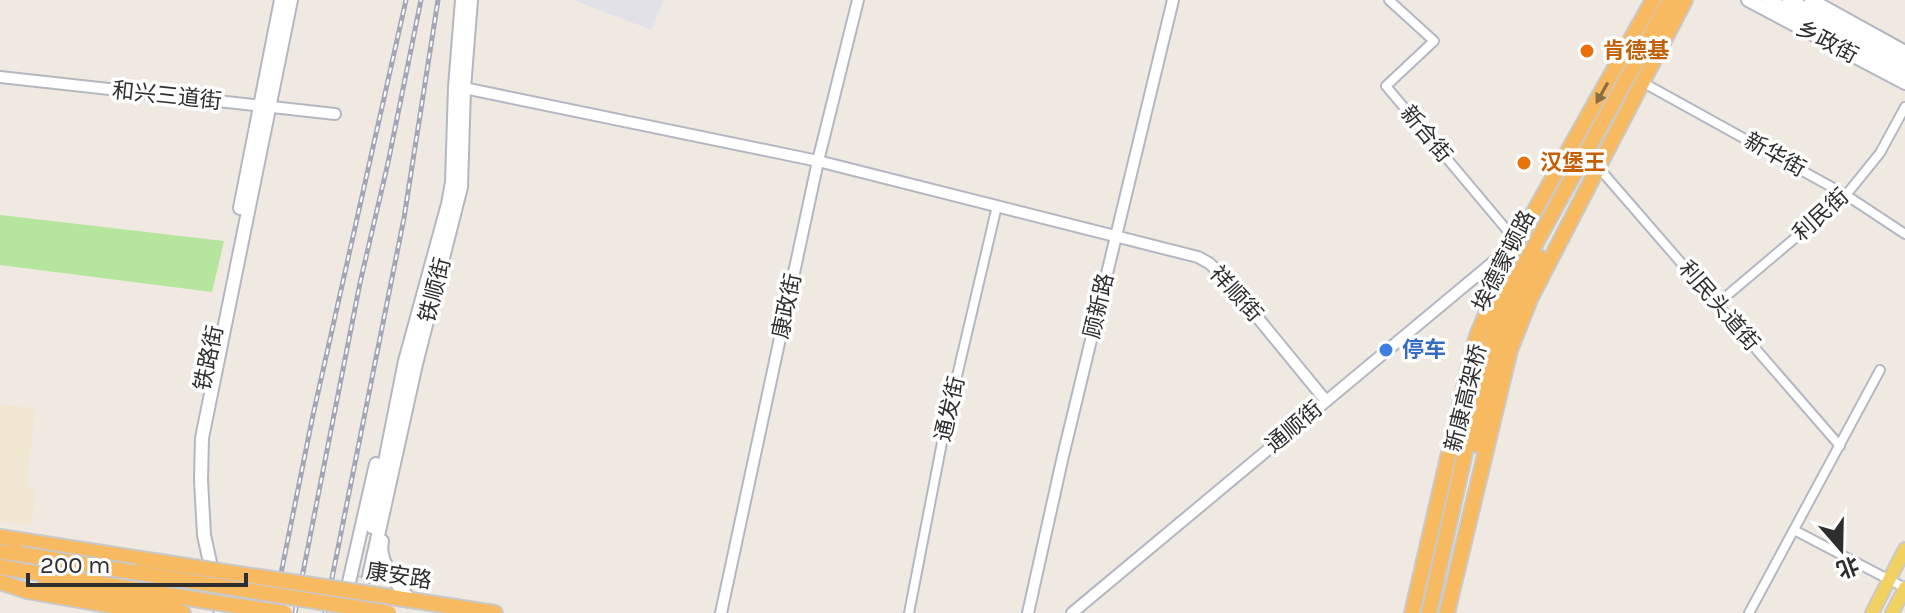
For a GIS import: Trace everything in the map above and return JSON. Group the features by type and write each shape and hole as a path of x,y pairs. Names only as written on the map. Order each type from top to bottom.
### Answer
{"highway":[{"name":"埃德蒙顿路","path":"1429,613 1489,346 1501,311 1671,0"},
{"path":"1640,80 1671,0"},
{"name":"埃德蒙顿路","path":"1447,613 1510,350 1531,297 1640,80 1685,0"},
{"name":"埃德蒙顿路","path":"1412,613 1473,349 1517,242 1652,1"},
{"name":"新康高架桥","path":"1438,613 1498,351 1509,320 1539,257 1640,80"},
{"name":"埃德蒙顿路","path":"1421,613 1487,315"},
{"path":"0,537 141,559 389,613"},
{"path":"0,552 258,592 296,591"},
{"path":"141,559 258,592"},
{"path":"0,567 49,584 145,600 183,613"},
{"path":"0,567 285,613"},
{"path":"0,582 98,608 154,613"},
{"name":"康安路","path":"296,591 347,591 495,613"}],"main road":[{"path":"265,106 281,0"},
{"path":"265,106 291,0"},
{"name":"铁顺街","path":"365,576 452,182 462,0"},
{"name":"铁顺街","path":"411,362 461,187 471,0"},
{"name":"乡政街","path":"1748,0 1905,83"},
{"path":"1768,0 1905,72"},
{"path":"1789,0 1905,61"},
{"name":"乡政街","path":"1811,0 1905,52"},
{"name":"铁路街","path":"218,613 204,535 202,438 265,106"},
{"path":"347,591 395,379 411,362"},
{"path":"410,601 383,561 381,547 417,382 411,362"},
{"path":"1872,613 1905,549"},
{"path":"1892,613 1905,588"}],"street":[{"name":"康政街","path":"721,613 818,161 858,0"},
{"name":"顾新路","path":"1028,613 1173,0"},
{"name":"新合街","path":"1389,0 1434,41 1386,86 1517,242"},
{"name":"和兴三道街","path":"0,77 335,114"},
{"name":"新华街","path":"1640,80 1846,195 1905,234"},
{"name":"祥顺街","path":"464,88 818,161 1198,257 1226,279 1326,401"},
{"name":"利民街","path":"1717,304 1846,195 1880,153 1905,107"},
{"name":"利民头道街","path":"1598,167 1840,446"},
{"name":"通发街","path":"909,613 945,427 997,206"},
{"name":"通顺街","path":"1072,613 1517,242"},
{"path":"1749,613 1880,370"},
{"path":"1794,530 1905,588"}],"shaded area":[{"path":"573,0 663,0 652,30"},
{"path":"0,405 35,408 27,487 35,490 32,525 0,521"}],"green space":[{"path":"0,215 224,241 212,292 0,265"}],"tunnel":[{"path":"354,613 362,576"}],"railway":[{"path":"273,613 313,415 406,0"},
{"path":"295,613 360,283 421,0"},
{"path":"325,613 404,218 438,0"}],"place":[{"name":"肯德基","path":"1587,51"},
{"name":"汉堡王","path":"1524,163"},
{"name":"停车","path":"1386,350"}]}
